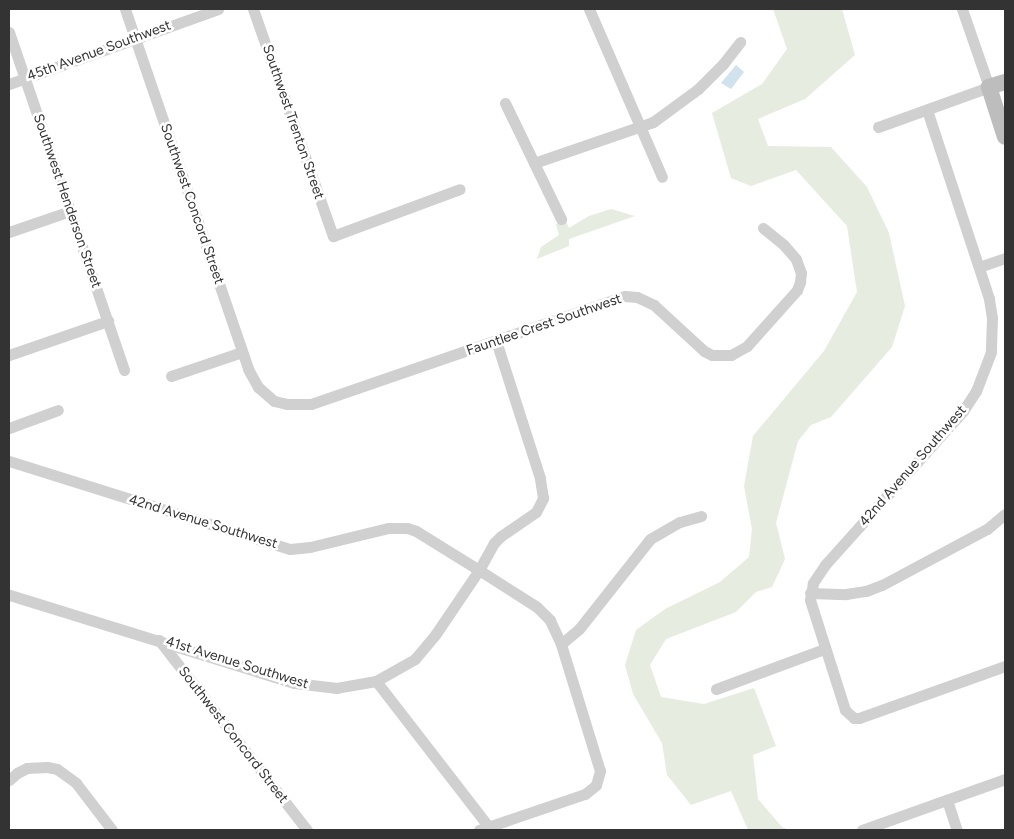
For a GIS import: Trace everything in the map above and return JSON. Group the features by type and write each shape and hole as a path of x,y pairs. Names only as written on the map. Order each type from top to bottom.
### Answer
{"main road":[{"path":"1005,82 990,87 1005,137"}],"street":[{"name":"Southwest Concord Street","path":"125,9 242,352 253,380 265,395"},
{"name":"45th Avenue Southwest","path":"9,84 218,9"},
{"name":"Southwest Trenton Street","path":"253,9 333,236 460,189"},
{"path":"589,9 662,177"},
{"path":"878,127 990,87 962,9"},
{"name":"Southwest Henderson Street","path":"9,32 124,370"},
{"path":"534,163 653,122 698,89 723,64 740,42"},
{"path":"505,102 561,219"},
{"name":"42nd Avenue Southwest","path":"810,594 813,583 825,565 963,411 976,391 991,352 993,336 989,299 926,110"},
{"path":"9,232 70,211"},
{"name":"Fauntlee Crest Southwest","path":"265,395 274,401 287,404 311,404 625,296 637,297 654,305 704,351 712,355 722,357 740,352 797,290 800,282 800,273 796,259 763,228"},
{"path":"979,267 1005,258"},
{"path":"9,355 108,320"},
{"name":"41st Avenue Southwest","path":"9,595 294,683 337,688 376,681 402,668 426,647 479,570 494,543 500,536 536,512 543,498 540,478 496,341"},
{"path":"171,376 242,352"},
{"path":"9,428 58,410"},
{"name":"42nd Avenue Southwest","path":"9,461 290,549 310,547 388,528 407,528 416,531 537,607 550,620 561,644 600,771 596,785 585,794 486,829"},
{"path":"1005,514 987,529 882,585 866,591 846,594 810,594 812,608 824,649 845,710 854,718 860,718 1005,666"},
{"path":"561,644 579,630 650,539 680,522 701,516"},
{"name":"Southwest Concord Street","path":"159,640 307,830"},
{"path":"716,688 824,649"},
{"path":"376,681 486,829"},
{"path":"9,780 27,768 47,767 57,769 76,783 112,830"},
{"path":"862,830 1005,779"},
{"path":"947,800 957,830"}],"shaded area":[{"path":"773,9 842,9 855,55 805,99 758,119 768,146 831,147 867,187 889,233 905,306 892,347 831,417 811,425 798,441 776,523 785,559 772,587 756,592 736,612 666,639 650,665 661,697 704,704 754,688 776,746 753,755 758,799 782,827 789,830 748,830 731,791 691,805 667,775 662,743 633,694 625,665 636,630 665,609 720,582 749,557 752,529 744,486 753,436 824,351 857,292 847,226 796,170 751,186 731,178 712,113 762,84 787,49"},
{"path":"611,209 635,216 569,239 569,246 537,259 541,247 559,235 556,224 565,219 569,228 589,216"}],"water":[{"path":"736,65 744,72 731,89 721,83"}]}
